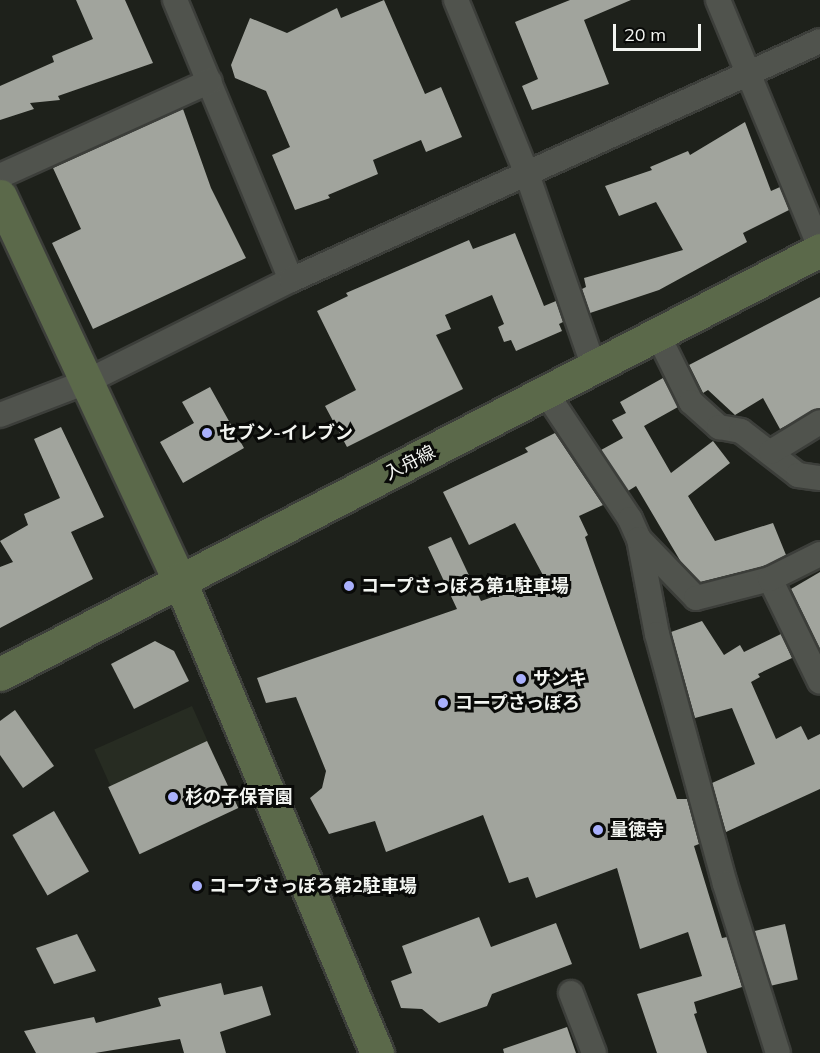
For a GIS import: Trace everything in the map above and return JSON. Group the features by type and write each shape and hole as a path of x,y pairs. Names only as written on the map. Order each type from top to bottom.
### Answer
{"street":[{"path":"175,0 291,280"},
{"path":"456,0 527,174 594,368"},
{"path":"718,0 820,248"},
{"path":"0,415 86,382 291,280 820,41"},
{"path":"0,176 210,81"},
{"path":"0,196 179,579 377,1053"},
{"name":"入舟線","path":"0,674 179,579 658,335 820,248"},
{"path":"658,335 691,402 719,428 741,431 798,475 820,478"},
{"path":"546,393 630,519 639,539 657,634 725,884 778,1053"},
{"path":"771,452 820,422"},
{"path":"639,539 696,598 770,579 820,554"},
{"path":"770,579 820,682"},
{"path":"571,993 594,1053"}],"shaded area":[{"name":"杉の子保育園","path":"192,706 238,808 140,852 94,750"}],"building":[{"path":"76,0 125,0 153,63 58,96 60,100 30,103 34,109 0,120 0,86 54,62 52,56 93,39"},
{"path":"384,0 425,94 441,87 462,137 426,152 421,140 373,160 378,174 328,195 330,198 295,210 272,155 290,147 266,91 235,78 231,65 250,18 287,33 337,8 341,18"},
{"path":"570,0 631,0 584,20 609,84 532,110 522,86 538,79 515,22"},
{"path":"183,109 211,188 246,258 93,329 52,243 81,229 53,168"},
{"path":"745,122 771,191 780,187 789,210 743,233 747,242 659,290 590,313 582,289 586,287 584,278 683,250 656,202 619,216 605,186 652,170 650,167 688,151 690,155"},
{"path":"515,233 544,306 556,301 563,322 559,324 562,331 516,351 511,340 504,342 498,327 504,324 492,295 445,315 451,329 436,335 463,389 347,447 325,406 356,390 317,311 348,296 346,293 469,240 473,249"},
{"path":"820,297 820,408 780,429 763,398 735,415 708,390 703,393 689,365"},
{"path":"663,378 678,407 644,426 671,473 713,441 730,463 688,496 715,541 773,523 786,555 765,566 700,582 681,562 636,486 628,491 601,450 623,438 612,420 626,413 620,402"},
{"name":"セブン-イレブン","path":"210,387 244,448 183,483 160,442 194,423 182,402"},
{"path":"61,427 104,517 71,532 93,579 0,628 0,567 13,562 0,541 28,525 24,514 60,498 34,439"},
{"path":"555,433 603,505 579,516 588,535 585,537 677,799 687,799 699,844 694,846 722,938 727,937 742,987 694,1002 697,1013 694,1014 707,1053 657,1053 637,994 702,976 688,932 640,949 617,868 536,898 528,877 509,883 483,815 386,852 375,821 329,834 310,798 322,788 326,771 296,697 266,703 257,678 457,609 428,547 451,537 481,601 545,579 515,523 469,545 443,492 528,452 525,448"},
{"path":"820,572 820,649 791,589"},
{"path":"702,621 724,655 740,645 744,652 781,634 792,658 758,674 760,677 751,682 776,739 801,726 808,740 820,734 820,789 726,832 712,783 755,764 732,708 695,718 671,632"},
{"path":"155,641 174,651 189,681 134,709 111,664"},
{"path":"15,710 54,766 23,788 0,755 0,721"},
{"name":"杉の子保育園","path":"207,741 238,808 139,854 108,787"},
{"path":"54,811 89,872 47,896 12,835"},
{"path":"479,917 491,947 556,923 572,964 492,994 487,1006 439,1023 422,1009 401,1008 391,981 412,973 402,946"},
{"path":"785,924 798,980 768,987 755,931"},
{"path":"77,934 96,971 54,984 36,948"},
{"path":"221,983 224,995 262,986 271,1015 220,1032 226,1053 184,1053 180,1039 95,1053 36,1053 24,1031 94,1017 96,1023 161,1006 158,998"},
{"path":"567,1027 576,1053 504,1053 503,1049"}],"place":[{"name":"セブン-イレブン","path":"207,433"},
{"name":"コープさっぽろ第1駐車場","path":"349,586"},
{"name":"サンキ","path":"521,679"},
{"name":"コープさっぽろ","path":"443,703"},
{"name":"杉の子保育園","path":"173,797"},
{"name":"量徳寺","path":"598,830"},
{"name":"コープさっぽろ第2駐車場","path":"197,886"}]}
